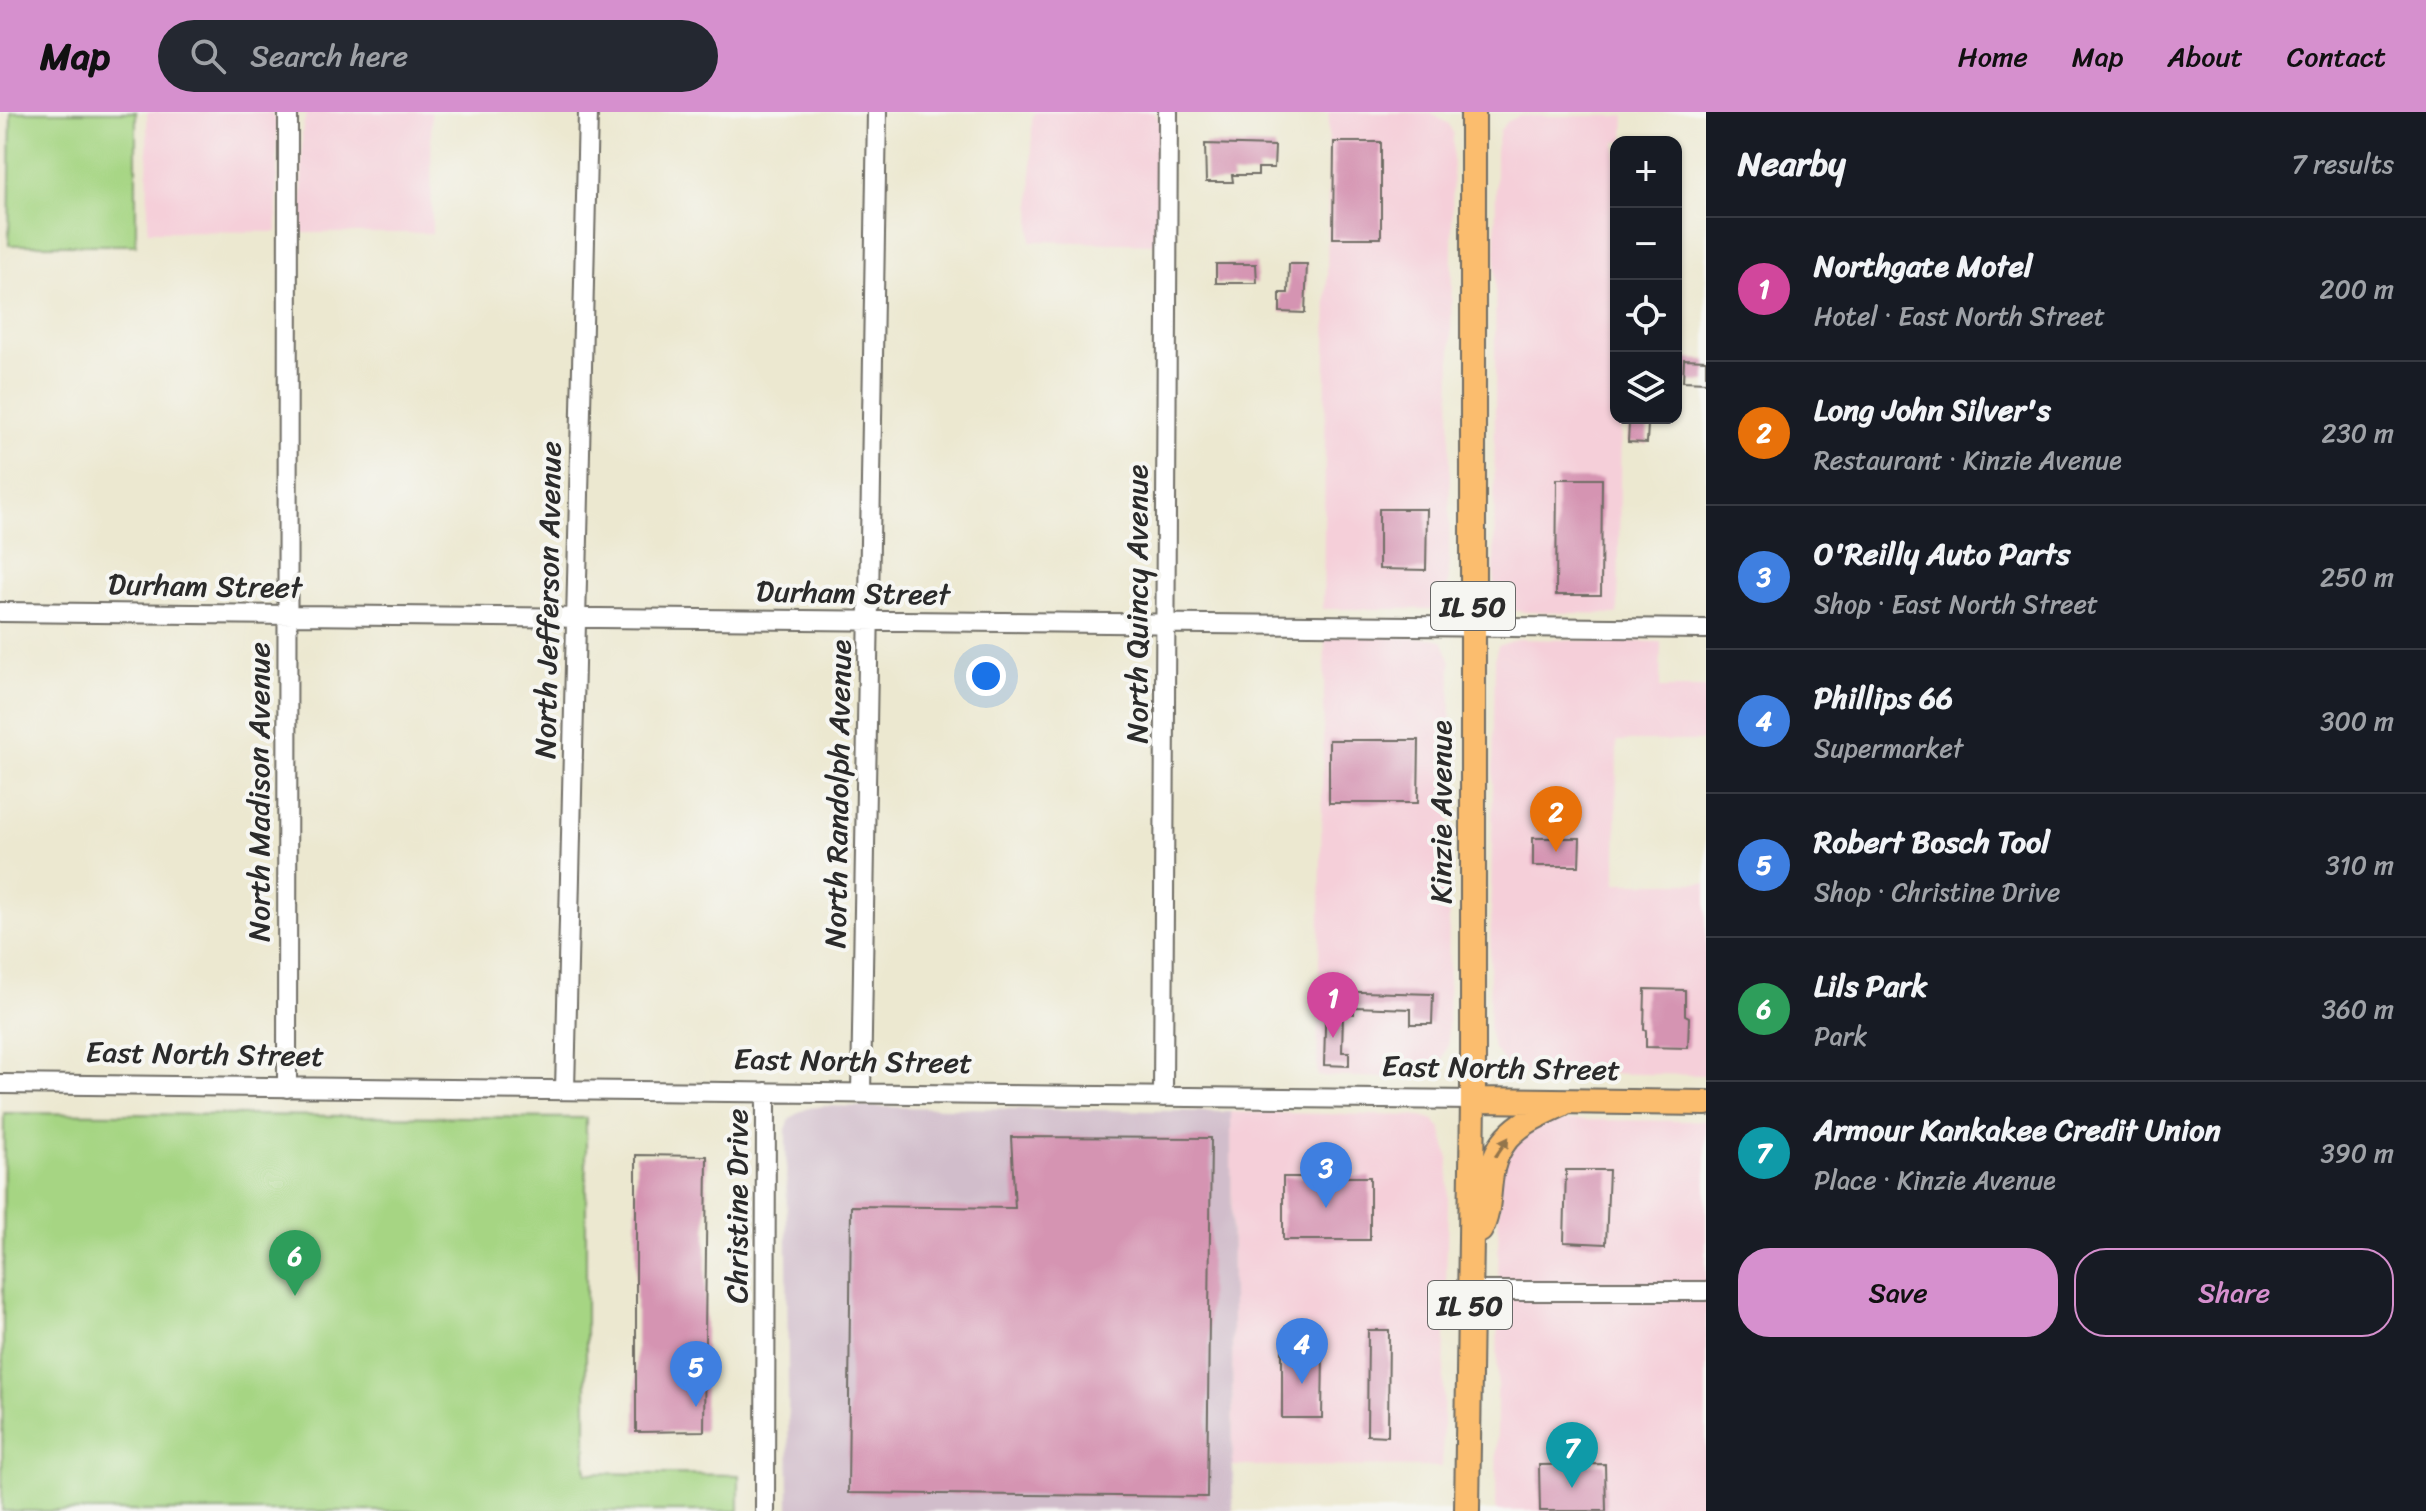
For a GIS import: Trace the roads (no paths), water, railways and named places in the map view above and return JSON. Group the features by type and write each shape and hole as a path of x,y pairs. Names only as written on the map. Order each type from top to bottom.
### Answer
{"main road":[{"name":"Kinzie Avenue","path":"1467,1511 1473,1100 1473,112"},
{"name":"East North Street","path":"1473,1100 1706,1103"},
{"path":"1471,1246 1484,1222 1492,1163 1497,1151 1512,1132 1528,1120 1568,1101"}],"street":[{"name":"North Madison Avenue","path":"287,1088 288,112"},
{"name":"North Jefferson Avenue","path":"565,1090 588,112"},
{"name":"North Randolph Avenue","path":"861,1093 877,112"},
{"name":"North Quincy Avenue","path":"1163,1097 1168,112"},
{"name":"Durham Street","path":"0,612 1706,629"},
{"name":"East North Street","path":"0,1084 1473,1100"},
{"name":"Christine Drive","path":"765,1511 766,1092"},
{"path":"1471,1291 1706,1291"}],"place":[{"name":"Long John Silver's","path":"1556,852"},
{"name":"Northgate Motel","path":"1333,1038"},
{"name":"O'Reilly Auto Parts","path":"1326,1208"},
{"name":"Lils Park","path":"295,1296"},
{"name":"Phillips 66","path":"1302,1384"},
{"name":"Robert Bosch Tool","path":"696,1407"},
{"name":"Armour Kankakee Credit Union","path":"1572,1488"}]}
